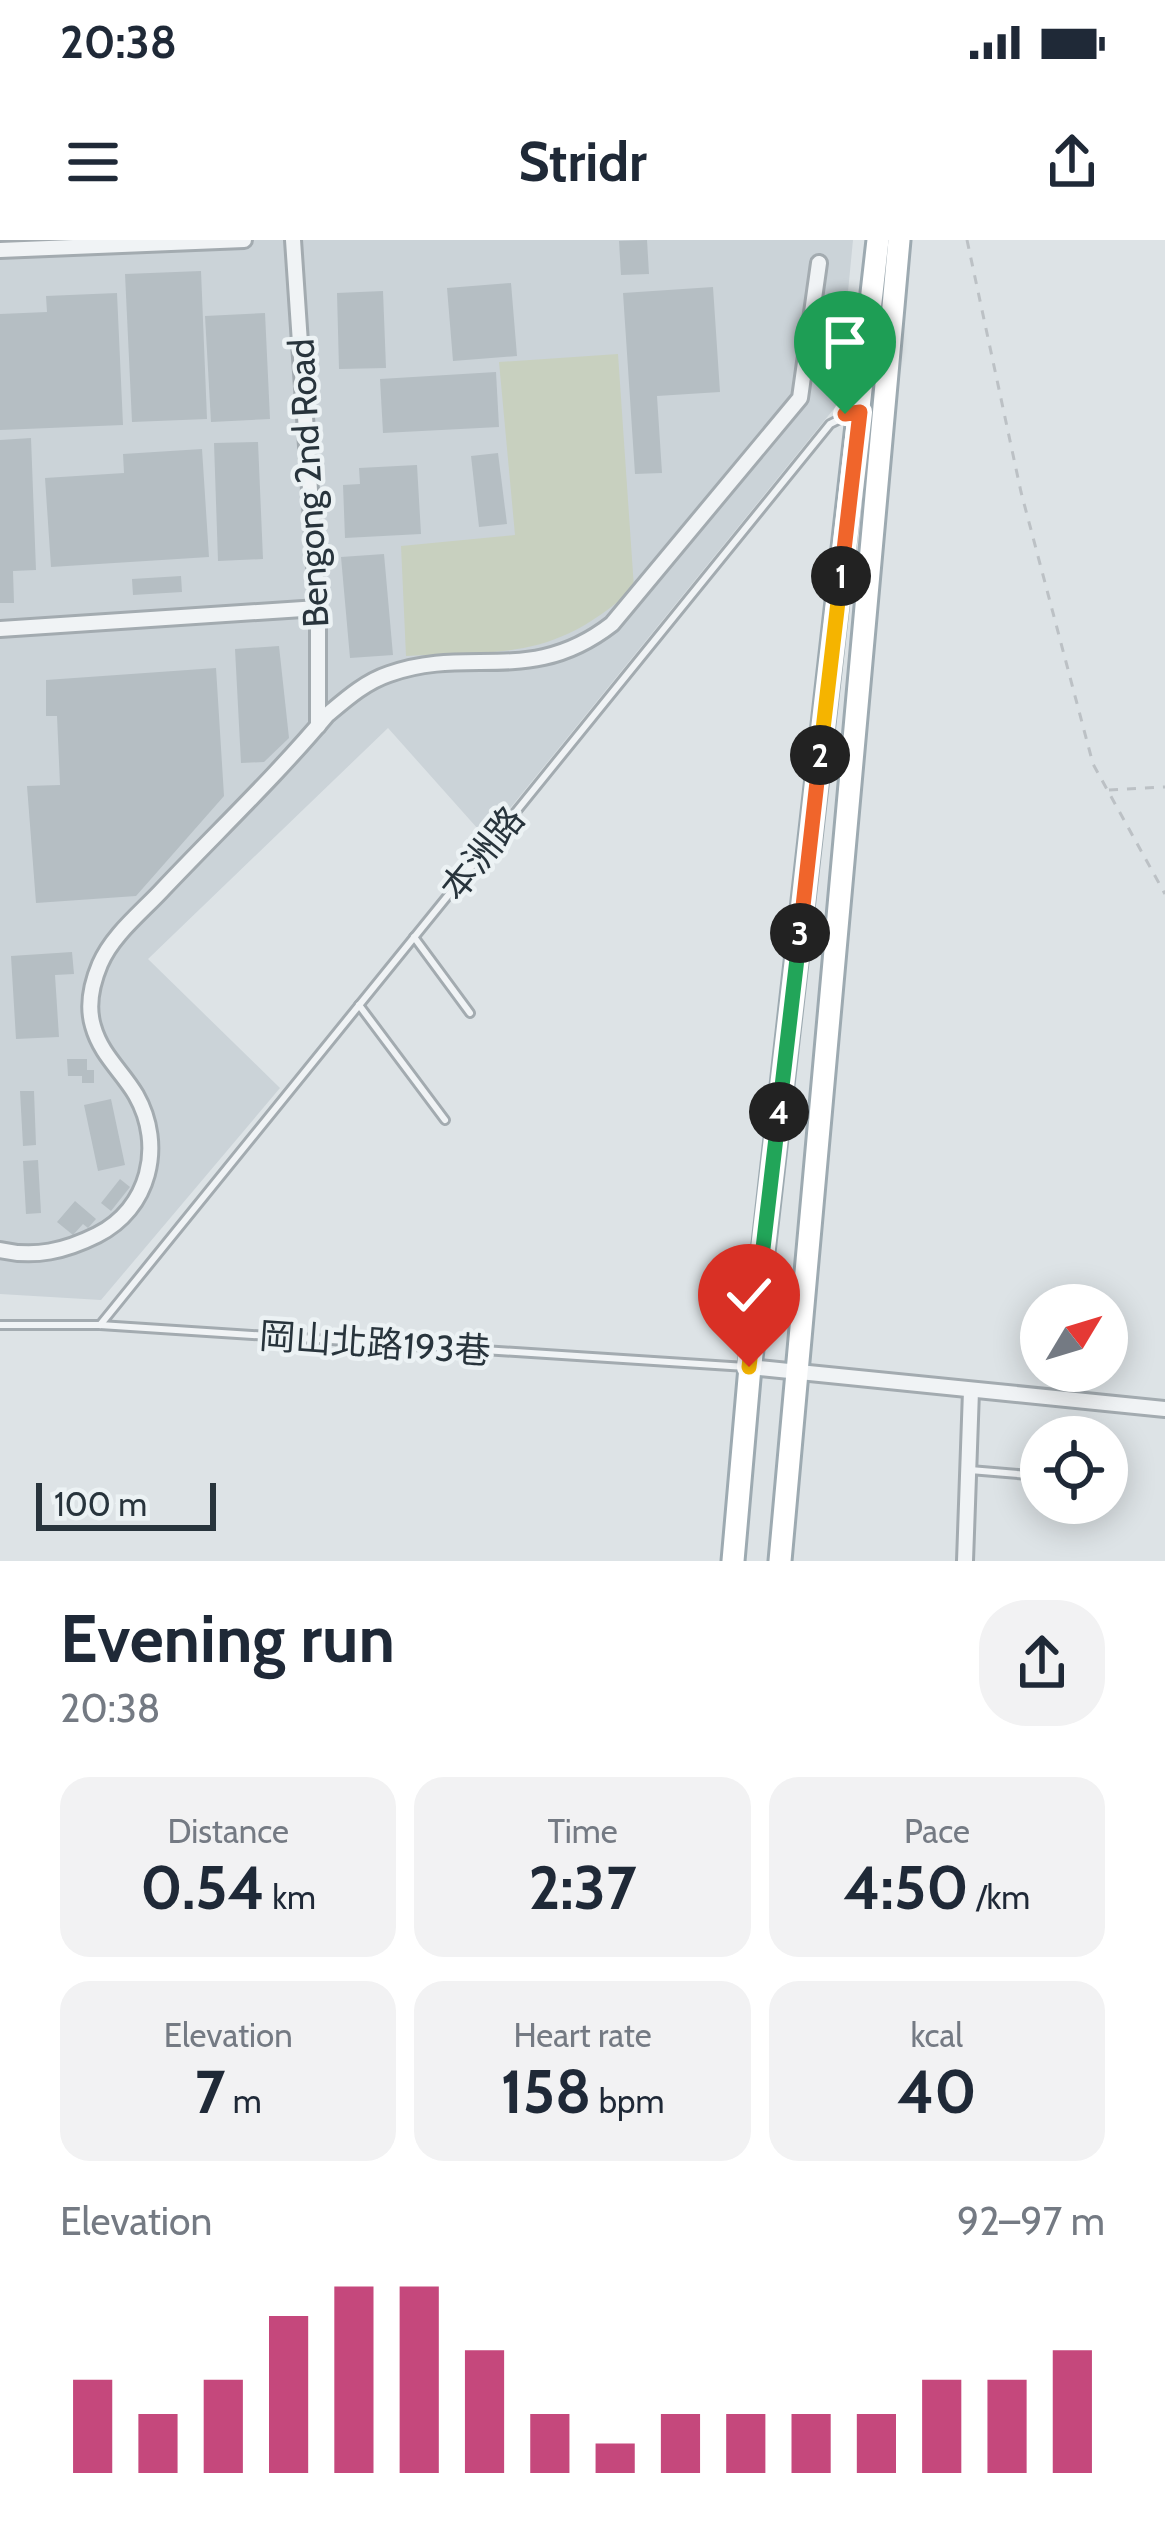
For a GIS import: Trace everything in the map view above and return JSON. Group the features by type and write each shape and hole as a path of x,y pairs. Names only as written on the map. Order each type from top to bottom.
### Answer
{"main road":[{"path":"733,1561 749,1367 878,240"},
{"path":"780,1561 899,240"}],"street":[{"path":"0,250 244,240"},
{"name":"Bengong 2nd Road","path":"293,240 318,608 318,726"},
{"path":"0,1250 43,1255 83,1242 129,1211 146,1181 151,1158 148,1123 135,1093 98,1042 91,1020 91,992 112,942 318,726 367,684 389,674 555,656 612,624 800,398 819,263"},
{"path":"0,629 318,608"},
{"path":"749,1367 1165,1409"},
{"path":"965,1561 971,1391"}],"lane":[{"name":"本洲路","path":"100,1325 830,424 845,414 860,412"},
{"path":"414,938 470,1012"},
{"path":"359,1005 445,1120"},
{"name":"岡山北路193巷","path":"0,1325 100,1325 749,1367"},
{"path":"970,1470 1020,1474"}],"path":[{"path":"967,240 1021,492 1093,764 1165,893"},
{"path":"1107,789 1165,787"}],"shaded area":[{"path":"0,240 853,240 837,405 486,838 388,728 148,959 280,1088 101,1300 0,1294"}],"green space":[{"path":"618,354 634,588 579,628 553,640 501,651 406,656 401,546 515,535 499,362"}],"building":[{"path":"647,240 649,274 621,275 619,241"},
{"path":"201,271 207,419 132,422 125,274"},
{"path":"511,283 517,356 453,361 447,288"},
{"path":"713,287 720,392 657,396 662,473 635,474 623,293"},
{"path":"383,291 386,368 339,369 337,293"},
{"path":"117,293 123,425 0,430 0,314 47,312 46,296"},
{"path":"265,313 270,419 211,422 205,316"},
{"path":"496,372 499,427 383,433 380,379"},
{"path":"31,438 36,570 13,571 14,603 0,603 0,440"},
{"path":"258,442 263,559 218,561 214,443"},
{"path":"202,449 209,557 51,567 45,478 124,473 123,454"},
{"path":"498,453 507,524 479,527 471,456"},
{"path":"417,465 421,534 345,538 343,485 360,484 359,468"},
{"path":"384,554 393,655 350,658 341,557"},
{"path":"181,576 182,592 133,595 132,579"},
{"path":"279,646 289,738 264,762 241,763 235,649"},
{"path":"216,668 224,796 136,896 36,903 27,786 60,785 57,716 46,716 46,680"},
{"path":"72,952 74,974 55,975 59,1037 16,1039 11,956"},
{"path":"67,1059 87,1059 87,1070 94,1070 94,1083 82,1083 82,1076 68,1076"},
{"path":"20,1091 34,1091 36,1145 23,1146"},
{"path":"111,1099 125,1165 98,1171 84,1105"},
{"path":"38,1160 41,1213 26,1214 23,1161"},
{"path":"120,1179 130,1187 111,1211 101,1203"},
{"path":"75,1201 96,1219 73,1235 57,1222"}],"route":[{"path":"749,1367 860,412 845,414"}]}
